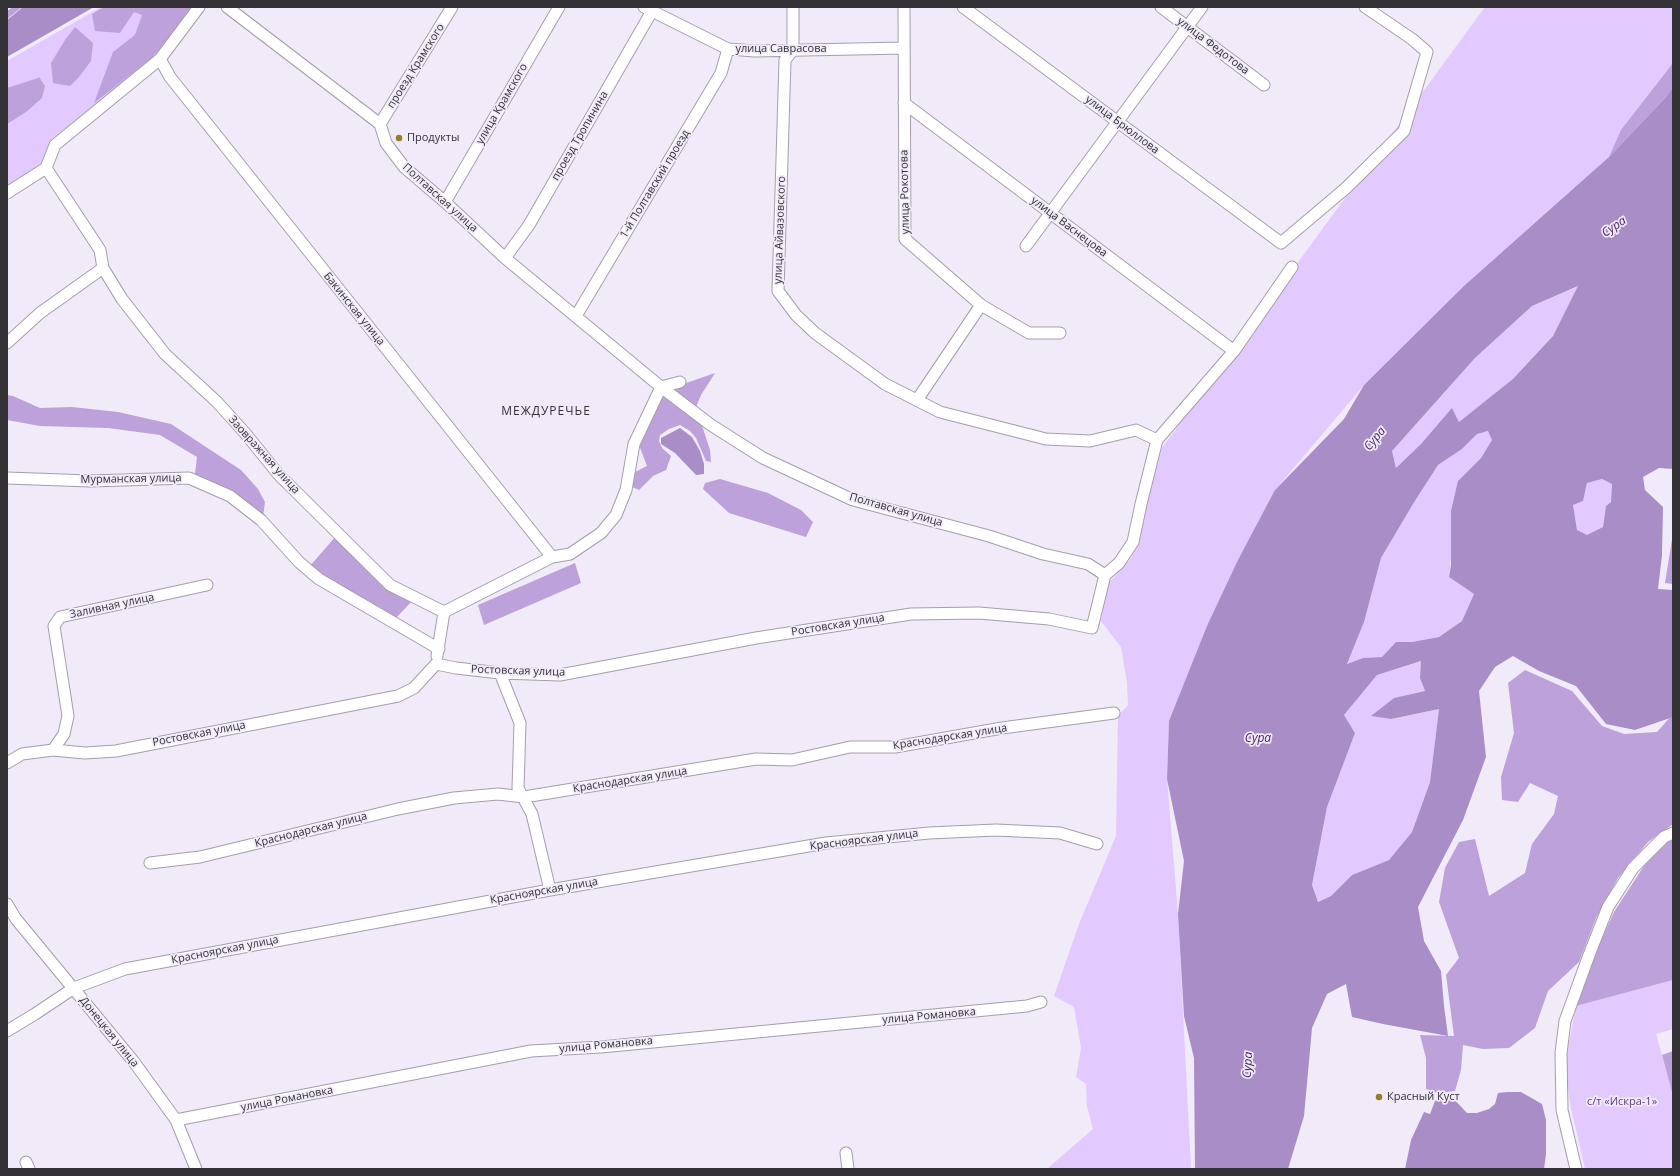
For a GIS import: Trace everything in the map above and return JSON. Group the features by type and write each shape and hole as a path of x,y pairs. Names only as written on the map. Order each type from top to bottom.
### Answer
{"street":[{"path":"7,193 46,168 55,145 160,58 200,7"},
{"path":"227,7 380,124"},
{"name":"проезд Крамского","path":"380,124 452,7"},
{"name":"улица Крамского","path":"445,202 559,7"},
{"name":"улица Айвазовского","path":"793,7 793,50 785,60 778,291 796,315 815,333 885,384 940,412 1046,439 1090,441 1136,430 1157,440"},
{"name":"улица Рокотова","path":"904,7 905,239 981,305 1029,333 1060,333"},
{"name":"улица Брюллова","path":"963,7 1281,243 1346,188 1404,131 1427,52 1412,39 1365,7"},
{"name":"улица Федотова","path":"1161,7 1264,85"},
{"path":"1026,246 1202,7"},
{"name":"улица Саврасова","path":"648,9 728,49 755,51 904,48"},
{"name":"проезд Тропинина","path":"505,258 529,225 648,9"},
{"name":"1-й Полтавский проезд","path":"576,316 721,73 728,49"},
{"name":"Бакинская улица","path":"160,58 170,77 552,557"},
{"name":"улица Васнецова","path":"904,103 1234,351"},
{"name":"Полтавская улица","path":"380,124 386,143 404,167 445,202 505,258 661,387 711,425 763,458 853,500 989,536 1044,554 1088,564 1105,575"},
{"name":"Заовражная улица","path":"46,168 100,250 103,268 122,299 165,354 217,402 245,433 279,475 390,584 444,612"},
{"path":"1105,575 1119,563 1133,542 1157,440 1234,351 1292,267"},
{"path":"7,343 40,313 103,268"},
{"path":"917,400 981,305"},
{"path":"436,664 444,612 552,557 570,554 601,533 616,515 626,490 634,444 661,387 680,382"},
{"name":"Мурманская улица","path":"7,478 90,481 189,478 230,496 261,520 299,562 319,579 439,650"},
{"name":"Ростовская улица","path":"7,763 22,754 53,750 85,753 116,750 398,696 414,688 436,664 500,673 560,675 756,638 910,614 979,613 1049,619 1092,628 1105,575"},
{"name":"Заливная улица","path":"53,750 64,734 68,716 54,626 60,617 207,585"},
{"path":"500,673 520,723 518,788 532,814 550,890"},
{"name":"Краснодарская улица","path":"150,863 200,857 398,809 454,798 498,794 524,797 756,759 792,760 850,747 895,747 1002,728 1114,713"},
{"name":"Красноярская улица","path":"7,1031 74,988 125,969 550,890 826,844 929,833 996,830 1060,833 1097,844"},
{"path":"1576,1169 1562,1110 1561,1053 1565,1021 1588,955 1608,907 1633,868 1664,837 1673,833"},
{"name":"Донецкая улица","path":"7,904 16,919 134,1062 176,1120 196,1169"},
{"name":"улица Романовка","path":"176,1120 531,1051 601,1047 1019,1007 1041,1002"},
{"path":"846,1153 848,1169"}],"green space":[{"path":"101,7 195,7 146,65 53,138 42,166 7,189 7,61"},
{"path":"1485,7 1673,7 1673,65 1609,157 1364,385 1275,490 1169,721 1167,779 1178,914 1191,1169 1047,1169 1093,1129 1087,1106 1086,1084 1076,1077 1081,1048 1074,1007 1054,996 1079,924 1116,836 1118,716 1128,705 1127,683 1121,647 1101,621 1108,584 1132,557 1162,448"},
{"path":"1579,286 1553,336 1513,380 1459,422 1453,409 1421,444 1396,468 1392,451 1475,358 1532,306"},
{"path":"1488,431 1493,439 1481,458 1458,481 1449,577 1474,594 1462,621 1439,637 1412,642 1396,642 1382,657 1363,658 1347,664 1364,622 1381,558 1413,504 1438,465 1462,449 1477,434"},
{"path":"1602,479 1612,484 1611,502 1606,506 1603,527 1587,536 1577,530 1573,505 1583,501 1587,483"},
{"path":"1422,661 1420,678 1425,691 1394,698 1372,716 1391,719 1439,709 1430,782 1412,832 1389,860 1352,875 1331,896 1318,902 1312,885 1327,807 1355,733 1344,715 1377,675"},
{"name":"с/т «Искра-1»","path":"1673,980 1673,1029 1656,1034 1673,1096 1673,1169 1585,1169 1570,1104 1565,1064 1576,1006"}],"shaded area":[{"path":"13,7 22,7 7,19 7,11"},
{"path":"104,7 194,7 152,58 94,103 113,52 135,35 142,15 134,12 120,33 95,31 92,14"},
{"path":"75,27 93,43 91,61 70,86 53,83 51,63"},
{"path":"1673,63 1673,87 1666,97 1609,157 1621,130"},
{"path":"39,77 45,86 42,98 26,112 7,124 7,88"},
{"path":"715,373 701,395 696,407 710,450 711,462 706,461 696,438 690,431 680,425 669,429 660,435 659,441 662,448 671,456 666,470 653,476 639,490 630,486 635,472 647,466 639,445 662,397 675,387"},
{"path":"7,395 13,396 40,408 72,407 118,412 171,424 241,470 258,489 265,502 263,517 232,492 195,474 197,457 160,435 108,428 40,426 7,420"},
{"path":"720,479 768,493 801,510 813,522 806,537 729,513 703,489 705,483"},
{"path":"1673,533 1673,584 1665,583"},
{"path":"336,536 413,600 396,618 322,576 310,566"},
{"path":"575,563 581,583 484,625 478,605"},
{"path":"1525,670 1572,691 1602,726 1624,734 1657,732 1673,714 1673,824 1648,842 1618,878 1596,918 1579,962 1548,991 1535,1028 1509,1048 1483,1049 1463,1045 1461,1070 1455,1091 1437,1093 1426,1089 1426,1058 1420,1035 1454,1036 1446,975 1459,958 1439,902 1445,868 1459,842 1475,839 1489,896 1525,873 1532,844 1554,814 1558,796 1530,783 1518,802 1502,800 1501,777 1514,733 1508,683"},
{"path":"1673,838 1673,980 1576,1006 1593,959 1614,912 1644,866 1665,841"},
{"path":"1673,1051 1673,1096 1662,1055"}],"water":[{"path":"23,7 94,7 7,57 7,20"},
{"name":"Сура","path":"1673,87 1673,469 1659,468 1643,477 1645,490 1663,507 1662,555 1658,589 1673,590 1673,717 1635,730 1606,724 1576,686 1539,671 1513,656 1495,667 1479,691 1486,757 1463,820 1418,907 1424,941 1441,971 1448,1036 1352,1017 1346,984 1327,994 1312,1028 1304,1116 1288,1169 1195,1169 1194,1058 1184,1016 1178,914 1184,861 1167,779 1169,721 1207,626 1238,560 1275,490 1344,419 1364,385 1464,286 1609,157 1666,97","holes":["1578,286 1553,336 1513,379 1459,422 1452,408 1421,444 1396,468 1392,451 1475,358 1532,306","1488,431 1492,440 1481,458 1458,481 1451,511 1451,565 1449,577 1474,594 1462,621 1439,637 1412,642 1396,642 1382,657 1363,658 1347,664 1364,622 1381,558 1438,465 1462,449 1477,434","1602,479 1612,484 1611,502 1606,506 1603,527 1587,535 1577,530 1573,505 1583,501 1587,483","1421,661 1420,678 1425,691 1394,698 1371,716 1391,719 1439,709 1430,782 1412,832 1389,860 1352,875 1331,896 1318,902 1312,885 1327,807 1355,733 1344,715 1377,675"]},
{"path":"680,428 692,437 700,451 704,464 704,474 696,475 675,453 661,444 661,438"},
{"name":"Красный Куст","path":"1521,1092 1542,1104 1546,1120 1546,1154 1544,1169 1405,1169 1411,1140 1424,1112 1430,1114 1435,1101 1448,1093 1467,1113 1477,1113 1489,1109 1495,1104 1498,1093"}],"place":[{"name":"Продукты","path":"399,138"},
{"name":"Красный Куст","path":"1379,1097"}],"district":[{"name":"МЕЖДУРЕЧЬЕ","path":"546,412"}]}
